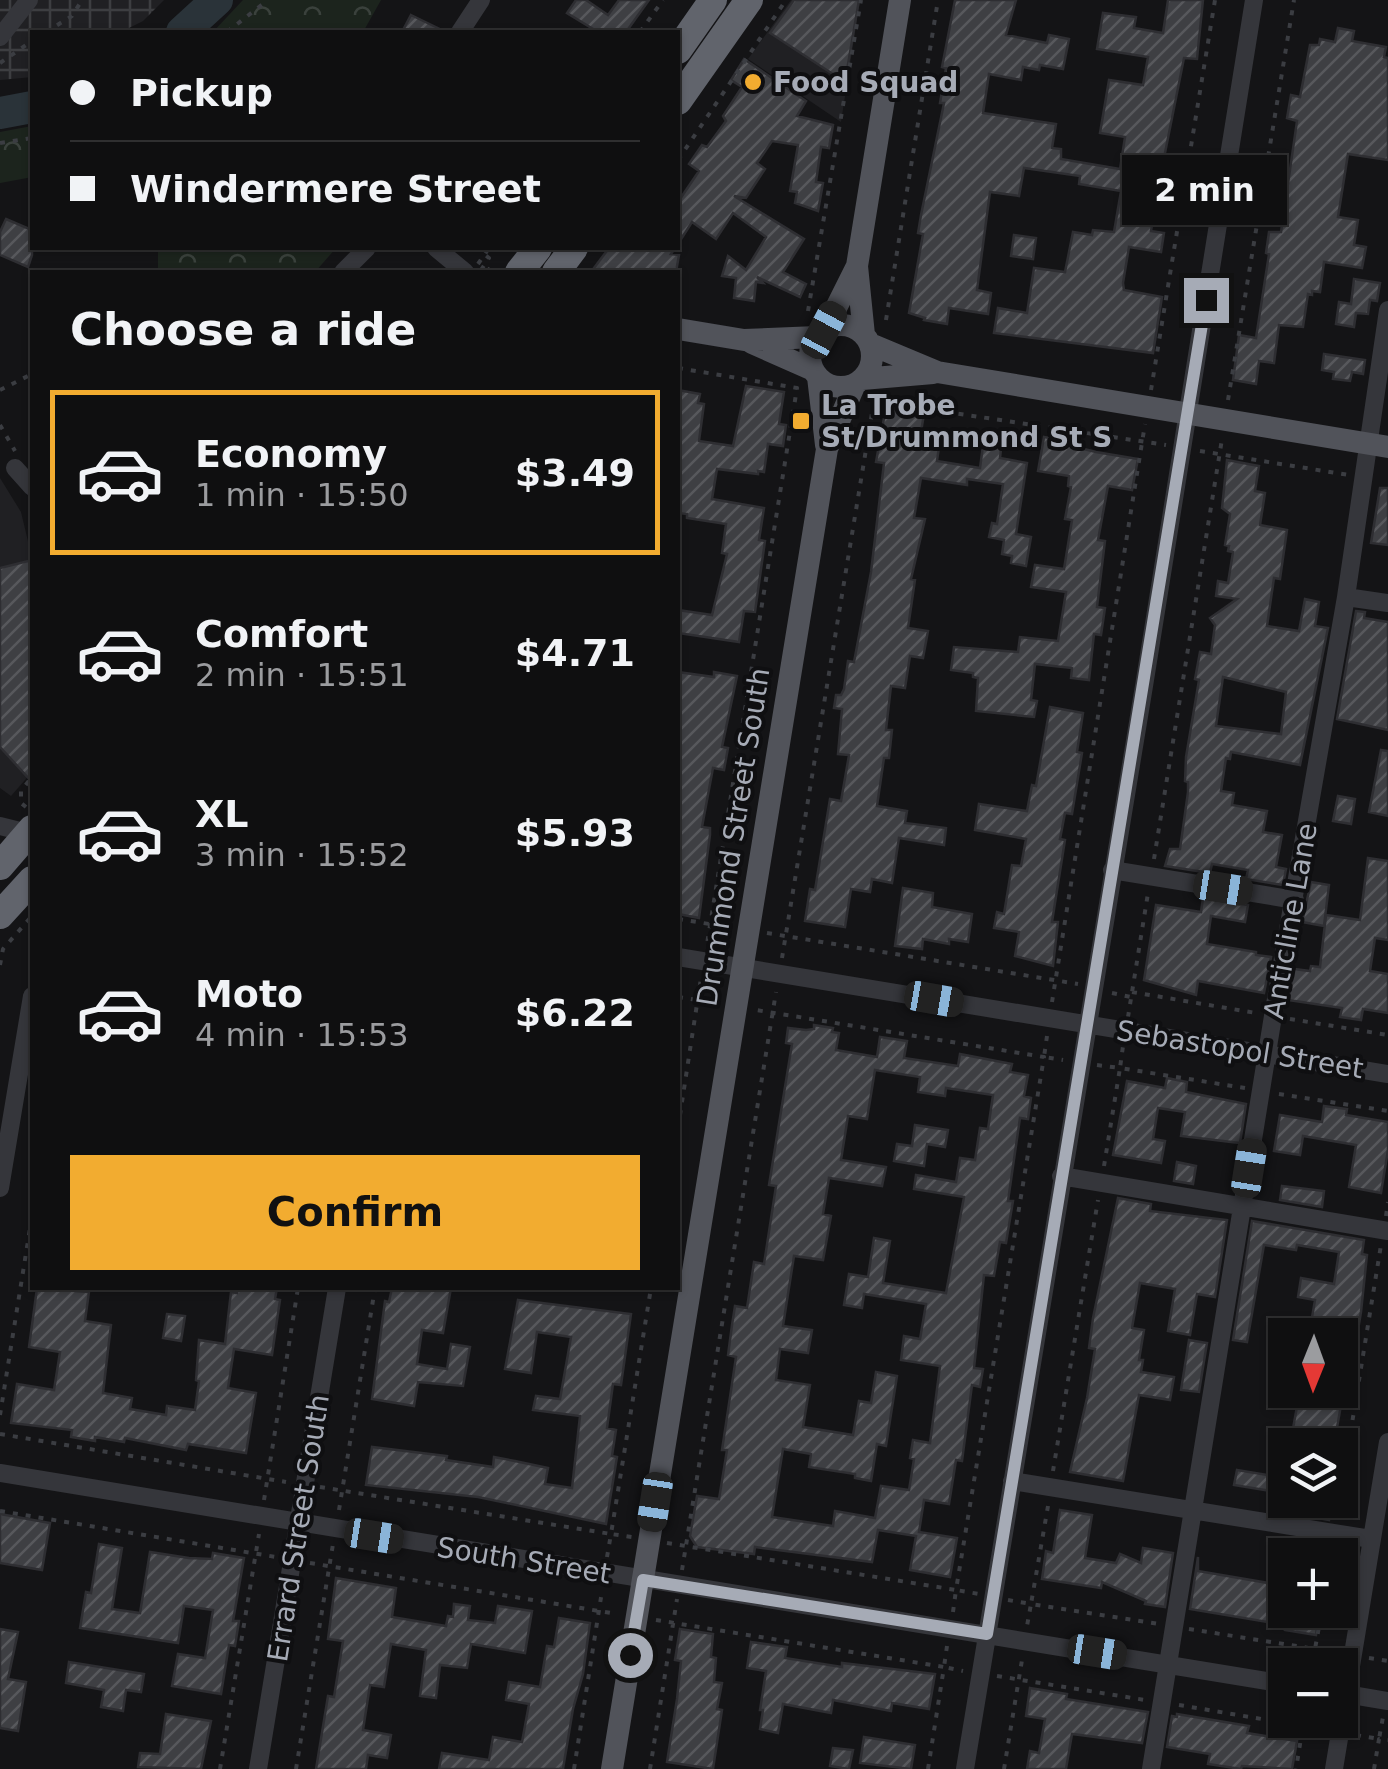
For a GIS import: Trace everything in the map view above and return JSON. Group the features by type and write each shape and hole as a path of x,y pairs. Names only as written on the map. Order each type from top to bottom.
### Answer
{"highway":[{"path":"680,47 713,0"},
{"path":"680,98 749,0"},
{"path":"507,268 535,250"},
{"path":"0,915 30,882"}],"main road":[{"path":"858,382 872,363 857,266 900,0"},
{"path":"816,373 810,352 857,266"},
{"path":"680,329 744,340 821,333 845,326 937,372 1378,445"},
{"path":"744,340 816,373 835,387 937,372"},
{"name":"Drummond Street South","path":"816,373 827,449"},
{"name":"Drummond Street South","path":"612,1769 827,449 858,382"}],"street":[{"path":"0,37 30,0"},
{"path":"461,30 481,0"},
{"path":"965,1769 1254,0"},
{"path":"345,270 365,250"},
{"path":"439,250 465,270"},
{"name":"Anticline Lane","path":"1151,1769 1363,477 1378,445 1388,310"},
{"path":"16,469 30,485"},
{"path":"1346,597 1388,603"},
{"path":"0,826 20,841"},
{"path":"1112,870 1295,900"},
{"name":"Sebastopol Street","path":"680,958 1388,1074"},
{"path":"0,1188 30,1008"},
{"path":"1062,1176 1386,1231"},
{"name":"Errard Street South","path":"258,1769 337,1290"},
{"path":"1352,1648 1388,1442"},
{"name":"South Street","path":"0,1473 1268,1681"},
{"path":"1012,1481 1372,1539"},
{"path":"1358,1696 1388,1701"},
{"path":"1334,1769 1338,1738"}],"path":[{"path":"49,30 72,16 82,0"},
{"path":"229,30 268,0"},
{"path":"641,30 663,0"},
{"path":"680,157 786,0"},
{"path":"808,311 860,0"},
{"path":"886,320 938,0"},
{"path":"687,1546 956,1590 1215,0"},
{"path":"1031,1604 1294,0"},
{"path":"0,62 30,43"},
{"path":"0,143 30,138"},
{"path":"470,270 487,250"},
{"path":"480,270 489,258 484,254"},
{"path":"680,368 797,388 680,1115"},
{"path":"0,390 30,375"},
{"path":"650,1769 874,401 1363,477"},
{"path":"0,425 14,447 16,469"},
{"path":"20,841 20,794 30,779"},
{"path":"0,962 4,949 30,918"},
{"path":"680,918 1056,980 1132,997"},
{"path":"680,997 1120,1068"},
{"path":"1352,1428 1388,1202"},
{"path":"0,1415 30,1228"},
{"path":"0,1434 267,1479 298,1290"},
{"path":"375,1290 342,1490 611,1534 651,1290"},
{"path":"0,1511 256,1553 220,1769"},
{"path":"296,1769 330,1566 599,1610 574,1769"},
{"path":"674,1622 944,1668 928,1769"},
{"path":"1004,1769 1020,1680"},
{"path":"1296,1769 1301,1738"},
{"path":"1374,1769 1379,1739 1388,1740"}],"shaded area":[{"path":"0,0 164,0 143,21 125,30 30,30 30,77 0,80"},
{"path":"791,0 860,0 841,122 748,59"},
{"path":"0,478 21,512 30,550 30,774 11,796 0,788"}],"green space":[{"path":"243,0 381,0 364,30 215,30"},
{"path":"30,126 30,177 0,183 0,132"},
{"path":"158,250 334,250 317,270 158,270"}],"building":[{"path":"576,0 586,0 608,15 619,0 649,0 627,30 595,30 567,13"},
{"path":"794,0 859,0 845,82 770,33"},
{"path":"955,0 1016,0 1006,35 1047,43 1049,35 1069,39 1063,69 1023,67 1021,80 989,74 983,113 1056,124 1052,148 1061,149 1061,159 1120,169 1125,137 1100,133 1109,80 1143,85 1148,57 1097,49 1103,13 1136,17 1134,28 1163,33 1168,0 1203,0 1197,59 1184,58 1151,231 1164,233 1161,252 1129,247 1123,283 1124,290 1162,297 1153,353 994,333 998,308 1027,313 1034,268 1065,272 1073,232 1114,232 1121,191 1079,184 1080,176 1024,168 1019,196 990,192 977,290 991,293 988,314 949,308 947,324 909,313 923,234 918,233 921,215 944,103 940,103 946,68 942,67"},
{"path":"411,15 442,30 403,30"},
{"path":"1338,28 1354,31 1352,41 1386,47 1384,57 1388,58 1388,160 1348,154 1338,217 1358,220 1354,245 1366,247 1362,268 1324,262 1320,292 1308,294 1303,327 1279,325 1274,363 1259,361 1256,384 1233,380 1239,335 1256,338 1269,232 1281,232 1297,121 1287,118 1291,95 1300,97 1310,45 1319,45 1320,39 1335,42"},
{"path":"744,59 806,101 797,116 833,125 829,148 821,147 816,182 823,183 818,211 795,203 797,192 790,191 798,145 772,141 757,163 765,169 746,198 734,196 804,239 783,272 806,284 800,297 757,277 763,283 756,282 754,301 734,298 736,278 722,276 728,256 746,270 766,237 733,213 716,239 692,222 680,241 680,199 699,171 689,164 726,121 723,116 742,87 731,80"},
{"path":"6,219 30,229 32,255 28,267 0,255 0,232"},
{"path":"1014,235 1036,238 1033,259 1011,256"},
{"path":"608,250 674,250 671,254 679,255 676,270 592,270"},
{"path":"1354,279 1380,283 1377,301 1370,300 1368,314 1356,313 1354,327 1336,324 1339,302 1351,304"},
{"path":"1324,354 1365,360 1363,374 1352,372 1350,381 1333,379 1334,372 1322,370"},
{"path":"746,386 784,392 779,424 786,425 783,446 768,444 764,472 717,469 712,499 764,508 759,540 765,541 755,612 744,611 739,642 680,633 680,610 712,615 727,554 722,553 726,524 687,518 687,514 680,513 680,390 700,394 698,403 704,404 699,441 733,446"},
{"path":"886,407 924,414 919,444 939,447 937,461 980,468 984,438 1002,440 1000,458 1027,463 1016,534 1031,537 1026,566 1011,563 1012,556 1002,554 1004,540 989,537 992,523 997,524 1003,484 967,479 967,485 921,478 914,518 925,519 911,579 915,580 908,628 928,631 923,658 910,656 905,688 891,686 886,730 892,730 889,758 884,758 877,806 907,811 905,823 946,828 944,845 899,838 892,883 872,879 870,892 851,889 845,927 805,921 810,889 815,890 830,799 841,801 849,755 838,754 842,709 834,708 836,695 844,689 848,661 854,662 871,572 884,463 876,462"},
{"path":"1044,437 1138,459 1132,490 1108,486 1098,540 1105,541 1097,607 1105,608 1101,635 1094,634 1089,680 1071,678 1072,668 1035,664 1031,700 1037,701 1034,717 976,711 978,678 973,673 951,670 954,647 1018,652 1020,637 1058,641 1066,592 1031,587 1035,565 1064,569 1072,520 1065,519 1071,487 1069,476 1038,471"},
{"path":"1227,460 1259,466 1255,491 1265,493 1260,525 1287,530 1280,579 1274,578 1267,626 1299,631 1305,599 1319,602 1315,626 1328,628 1300,765 1231,752 1230,759 1226,758 1221,791 1234,793 1232,805 1267,811 1263,832 1282,835 1276,867 1286,869 1283,885 1246,879 1248,870 1212,864 1210,873 1165,866 1170,849 1180,849 1188,792 1186,757 1200,652 1211,654 1215,625 1210,618 1237,599 1216,596 1218,581 1228,583 1233,552 1225,545 1230,514 1222,508","holes":["1223,677 1286,692 1281,734 1216,726"]},
{"path":"1380,488 1388,488 1388,545 1371,543"},
{"path":"30,560 30,780 0,747 0,568"},
{"path":"1356,611 1365,612 1364,618 1388,622 1388,730 1337,719"},
{"path":"680,672 714,677 714,672 737,676 722,747 728,748 724,770 713,768 702,827 710,828 710,835 699,918 680,914"},
{"path":"1050,707 1083,713 1077,752 1082,753 1072,814 1065,813 1060,839 1065,840 1052,922 1058,922 1053,966 1015,956 1019,932 994,928 997,912 1004,914 1012,865 1021,866 1026,839 975,830 979,804 1027,811 1032,785 1036,786"},
{"path":"1381,750 1388,751 1388,816 1369,812"},
{"path":"1338,796 1355,799 1351,824 1333,821"},
{"path":"1368,858 1388,861 1388,940 1375,938 1370,971 1388,974 1388,1013 1363,1009 1361,1020 1340,1017 1342,1008 1288,1000 1294,969 1310,971 1311,966 1320,967 1326,915 1360,920"},
{"path":"1311,882 1329,885 1324,926 1302,922"},
{"path":"903,888 933,893 932,907 972,914 968,942 949,939 949,944 923,939 922,949 895,946"},
{"path":"1203,898 1248,905 1245,922 1211,916 1207,944 1271,957 1264,993 1198,981 1196,995 1144,980 1156,905 1201,912"},
{"path":"814,1025 839,1033 836,1050 877,1057 880,1037 907,1041 904,1058 958,1066 960,1054 1012,1064 1010,1072 1028,1075 1024,1096 1031,1098 1028,1119 1020,1118 1006,1243 1000,1242 994,1276 984,1275 974,1368 983,1369 980,1387 972,1385 962,1461 956,1460 949,1504 924,1500 919,1532 957,1538 950,1577 910,1570 916,1536 878,1530 872,1562 755,1547 754,1554 697,1547 690,1536 697,1496 719,1499 736,1357 728,1355 732,1325 735,1306 747,1308 754,1262 764,1264 776,1186 769,1185 792,1044 786,1043 788,1028 814,1029","holes":["875,1070 920,1077 918,1092 945,1096 946,1088 993,1095 988,1129 980,1128 975,1160 960,1158 956,1182 916,1175 914,1189 964,1197 946,1293 883,1283 890,1241 874,1238 868,1277 849,1274 844,1305 862,1308 864,1294 926,1304 920,1339 904,1336 901,1360 940,1366 930,1443 913,1440 909,1490 881,1486 875,1518 835,1511 833,1526 772,1517 783,1449 811,1454 809,1467 855,1474 855,1478 871,1481 877,1444 886,1446 897,1376 876,1372 871,1403 859,1401 853,1435 803,1427 810,1385 776,1380 780,1349 808,1353 812,1330 783,1326 794,1256 823,1260 831,1216 823,1214 829,1178 882,1186 886,1167 841,1160 848,1116 867,1119"]},
{"path":"1167,1078 1187,1082 1186,1092 1246,1104 1240,1143 1181,1136 1185,1112 1158,1108 1153,1139 1165,1141 1161,1163 1113,1155 1127,1081 1165,1088"},
{"path":"1324,1106 1347,1109 1346,1115 1388,1122 1381,1193 1349,1187 1356,1145 1303,1136 1300,1155 1274,1151 1280,1115 1322,1122"},
{"path":"915,1125 948,1130 945,1147 927,1144 924,1166 894,1161 897,1144 912,1146"},
{"path":"1177,1162 1196,1166 1193,1184 1174,1181"},
{"path":"1282,1186 1324,1191 1322,1207 1280,1200"},
{"path":"1118,1198 1151,1204 1150,1211 1227,1220 1215,1297 1197,1294 1190,1335 1168,1331 1175,1289 1140,1283 1132,1328 1144,1330 1141,1372 1174,1377 1170,1400 1139,1395 1123,1481 1070,1472 1087,1398 1095,1349 1089,1348 1093,1318"},
{"path":"1252,1221 1364,1240 1362,1254 1367,1255 1358,1330 1358,1318 1312,1318 1315,1300 1298,1297 1301,1278 1334,1284 1339,1252 1297,1245 1296,1250 1264,1245 1247,1342 1233,1340"},
{"path":"37,1290 89,1292 85,1321 111,1325 103,1393 132,1398 130,1409 166,1415 167,1406 195,1410 199,1340 225,1344 231,1292 277,1290 275,1299 280,1300 272,1355 234,1349 228,1388 256,1393 246,1453 188,1444 186,1450 125,1438 124,1442 95,1437 95,1441 71,1437 72,1430 11,1423 17,1384 54,1390 60,1352 29,1347"},
{"path":"392,1290 451,1290 443,1333 422,1330 417,1364 447,1369 451,1344 470,1347 463,1386 418,1382 414,1406 372,1399 385,1301 389,1302"},
{"path":"518,1300 631,1314 621,1385 613,1384 607,1428 616,1430 612,1456 617,1457 606,1524 478,1497 366,1485 372,1447 447,1456 446,1460 493,1467 494,1457 515,1461 548,1468 545,1484 572,1488 580,1416 533,1410 536,1396 560,1399 571,1337 537,1332 531,1373 505,1369"},
{"path":"167,1314 185,1316 181,1341 163,1338"},
{"path":"1189,1340 1207,1343 1199,1392 1181,1390"},
{"path":"1297,1408 1340,1408 1337,1428 1293,1428"},
{"path":"1237,1470 1268,1475 1268,1491 1234,1485"},
{"path":"1060,1510 1092,1515 1085,1558 1116,1563 1120,1554 1141,1563 1143,1548 1173,1553 1165,1607 1145,1604 1146,1601 1102,1582 1101,1588 1042,1579 1046,1551 1053,1553"},
{"path":"0,1514 50,1523 42,1570 0,1563"},
{"path":"99,1544 122,1548 112,1609 140,1613 150,1552 189,1558 212,1559 213,1553 244,1558 233,1621 239,1621 235,1646 229,1645 221,1694 172,1686 178,1654 205,1658 213,1610 184,1606 178,1643 80,1628 86,1592 91,1593"},
{"path":"1198,1557 1198,1571 1268,1583 1268,1622 1190,1609"},
{"path":"336,1578 396,1588 392,1617 446,1626 448,1616 453,1617 454,1604 470,1606 468,1620 495,1623 498,1606 532,1611 525,1653 471,1644 467,1668 440,1665 436,1698 420,1696 426,1650 391,1644 384,1687 370,1685 363,1730 391,1735 387,1758 368,1755 366,1769 316,1769 328,1696 334,1697 343,1641 328,1639"},
{"path":"559,1618 590,1623 563,1769 439,1769 442,1753 489,1760 493,1737 522,1742 529,1704 506,1700 509,1682 540,1687 547,1646 554,1647"},
{"path":"1285,1628 1317,1628 1316,1635"},
{"path":"0,1629 18,1632 8,1679 26,1682 18,1731 0,1728"},
{"path":"680,1629 713,1634 714,1682 722,1683 717,1709 722,1710 713,1769 667,1762 681,1661 675,1660"},
{"path":"751,1642 787,1647 785,1658 935,1674 929,1709 892,1703 891,1711 833,1700 831,1713 783,1704 778,1733 760,1729 766,1671 747,1668"},
{"path":"69,1662 144,1674 141,1692 126,1690 123,1711 101,1707 104,1690 66,1683"},
{"path":"1030,1688 1067,1694 1066,1699 1148,1712 1142,1743 1072,1734 1066,1769 1027,1769 1030,1751 1039,1753 1045,1719 1026,1716"},
{"path":"166,1714 211,1721 201,1769 138,1767 140,1753 160,1754"},
{"path":"1172,1716 1249,1726 1247,1733 1297,1741 1292,1769 1241,1769 1208,1764 1210,1754 1167,1747"},
{"path":"864,1737 915,1745 911,1769 860,1763"},
{"path":"833,1748 853,1750 849,1769 830,1766"}],"waterway":[{"path":"184,30 217,0"},
{"path":"0,113 30,107"}],"place":[{"name":"Food Squad","path":"753,82"},
{"name":"La Trobe St/Drummond St S","path":"801,421"}],"route":[{"path":"630,1655 643,1580 987,1634 1206,300"}]}
